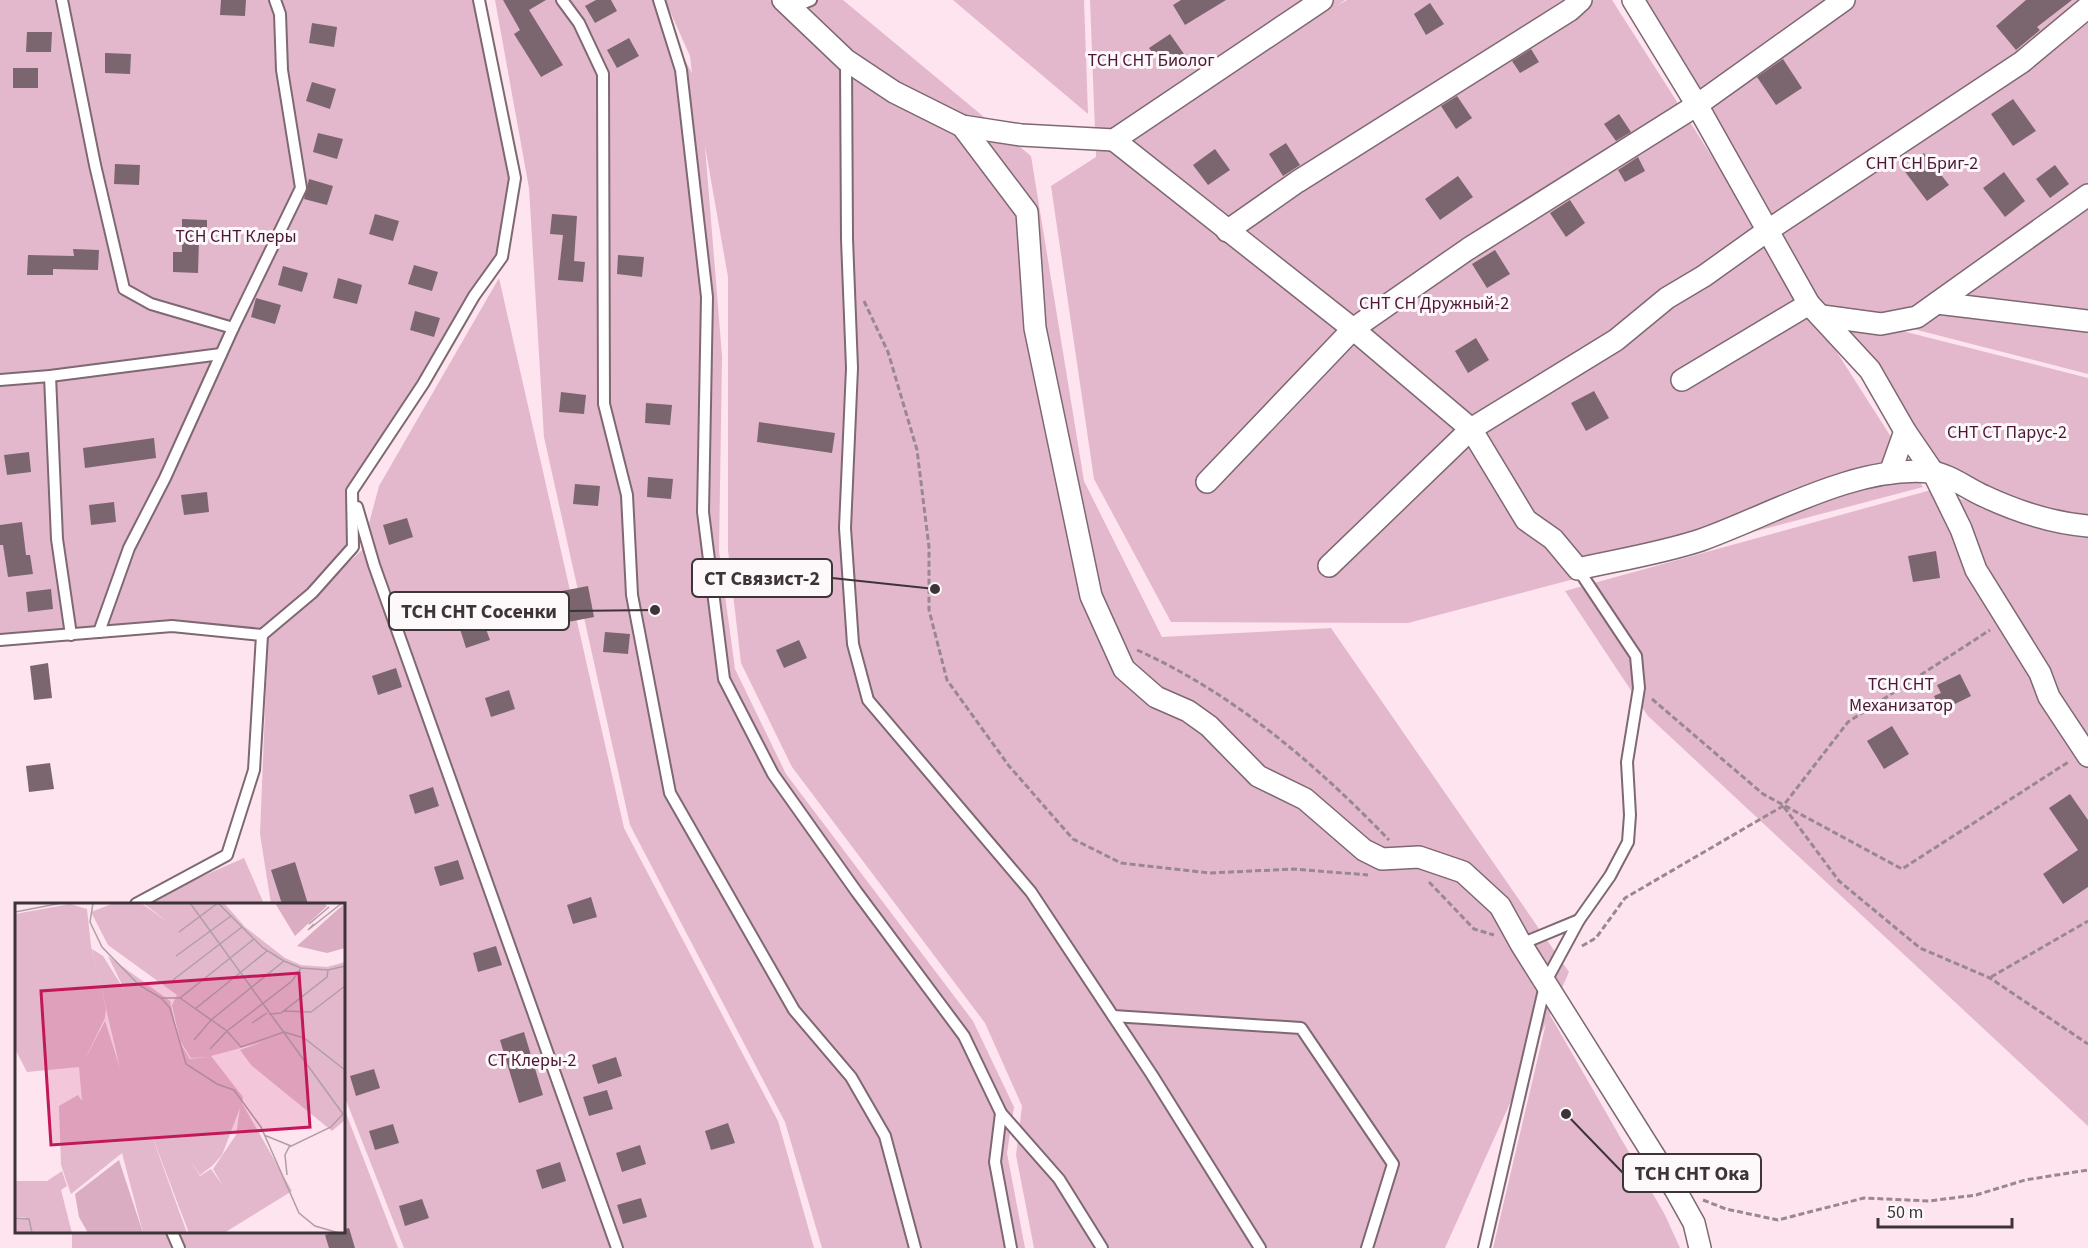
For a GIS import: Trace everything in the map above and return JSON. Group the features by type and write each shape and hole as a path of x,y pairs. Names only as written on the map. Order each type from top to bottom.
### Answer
{"street":[{"path":"1113,140 1322,0"},
{"path":"1227,231 1297,182 1570,10 1581,0"},
{"path":"1633,0 1697,105 1767,231 1816,310 1870,370 1905,431 1933,472 1961,529 1976,570 2040,673 2049,697 2086,754"},
{"path":"1207,482 1353,329 1468,249 1697,105 1844,0"},
{"path":"795,3 846,60 894,92 962,126 1021,135 1113,140 1353,329 1471,429 1526,520 1553,539 1578,569 1698,541 1769,514 1818,491 1890,473 1933,472 1985,497 2063,524 2088,526"},
{"path":"1329,566 1471,429 1616,340 1666,298 1704,276 1767,231 2022,62 2088,7"},
{"path":"962,126 1027,212 1035,328 1089,584 1104,628 1124,669 1156,697 1188,711 1209,726 1258,776 1305,799 1364,850 1382,859 1419,857 1463,872 1500,906 1521,945 1546,981 1675,1189 1694,1222 1700,1248"},
{"path":"1682,380 1816,310 1881,324 1917,317 2088,195"},
{"path":"1937,303 2088,321"},
{"path":"1890,473 1905,431"}],"lane":[{"path":"62,0 95,165 124,290 151,304 233,328"},
{"path":"99,632 129,548 165,478 233,328 301,188 282,70 280,14 275,0"},
{"path":"0,640 172,626 262,635 312,593 353,547 352,491 423,384 474,296 502,257 515,178 479,0"},
{"path":"562,0 579,23 603,75 604,404 627,495 632,595 670,793 794,1010 851,1077 885,1136 915,1248"},
{"path":"659,0 681,70 707,297 703,513 724,679 773,774 856,891 964,1036 1001,1113 1059,1179 1102,1248"},
{"path":"846,60 852,368 845,528 853,644 867,700 1031,892 1113,1016 1260,1248"},
{"path":"0,380 50,376 221,354"},
{"path":"50,376 57,539 71,635"},
{"path":"352,491 374,565 616,1248"},
{"path":"1488,1246 1546,981 1579,920 1610,876 1628,842 1630,815 1627,762 1640,688 1636,656 1578,569"},
{"path":"138,903 226,855 254,770 262,635"},
{"path":"1521,945 1579,920"},
{"path":"1113,1016 1300,1028 1393,1164 1368,1248"},
{"path":"1001,1113 995,1162 1011,1248"},
{"path":"172,1233 179,1248"}],"path":[{"path":"863,300 888,351 916,450 929,547 929,610 947,680 1016,774 1073,839 1121,863 1210,873 1294,869 1371,875"},
{"path":"1557,960 1596,939 1625,898 1783,806 1848,722 2007,619"},
{"path":"1640,688 1763,794 1902,869 2086,754"},
{"path":"1783,806 1839,881 1920,948 1990,978 2088,1044"},
{"path":"1990,978 2088,921"},
{"path":"1675,1189 1726,1209 1778,1220 1864,1198 1941,1200 1976,1195 2025,1180 2088,1170"}],"green space":[{"name":"ТСН СНТ Клеры","path":"0,0 484,0 514,172 502,257 352,491 353,547 262,635 172,626 0,638"},
{"path":"495,0 652,0 692,73 690,56 665,0 843,0 1031,156 1084,481 1162,637 1331,628 1569,972 1550,1015 1665,1215 1680,1248 1493,1248 1546,1023 1445,1248 1034,1248 1016,1155 1022,1106 985,1023 792,767 741,663 728,550 728,277 705,146 722,356 719,551 735,669 786,774 973,1021 1014,1107 1007,1153 1025,1248 822,1248 785,1122 630,825 544,437 529,188"},
{"path":"953,0 1084,0 1088,114"},
{"name":"СНТ СН Дружный-2","path":"1090,0 1345,0 1337,6 1347,0 1612,0 1923,487 1408,623 1171,622 1094,479 1051,186 1096,157"},
{"name":"СНТ СН Бриг-2","path":"1621,0 2088,0 2088,374 1816,304"},
{"name":"СТ Клеры-2","path":"499,278 624,828 778,1121 814,1248 404,1248 345,1098 345,903 271,903 260,834 268,637 362,550 379,486"},
{"name":"СНТ СТ Парус-2","path":"1827,312 2088,378 2088,534 1930,484"},
{"name":"ТСН СНТ Механизатор","path":"1931,490 2088,537 2088,1126 1648,716 1565,591"},
{"path":"244,858 264,903 141,903"},
{"path":"345,1111 398,1248 72,1248 72,1233 345,1233"}],"building":[{"path":"221,0 246,0 245,16 220,15"},
{"path":"503,0 546,0 529,10 563,65 541,77 514,34 520,30"},
{"path":"596,0 611,0 617,11 595,23 585,6"},
{"path":"1181,0 1226,0 1185,25 1173,5"},
{"path":"2026,0 2072,0 2037,27 2040,30 2016,50 1996,26"},
{"path":"1430,3 1444,24 1426,35 1414,14"},
{"path":"312,23 337,27 334,47 309,43"},
{"path":"27,32 52,32 51,52 26,52"},
{"path":"1170,34 1184,54 1164,68 1149,48"},
{"path":"629,38 639,56 617,68 607,50"},
{"path":"1531,49 1539,62 1520,73 1512,61"},
{"path":"105,53 131,54 130,74 105,73"},
{"path":"1783,59 1802,88 1776,105 1757,77"},
{"path":"13,68 38,68 38,88 13,88"},
{"path":"312,82 336,89 330,109 306,101"},
{"path":"1457,96 1472,118 1456,129 1441,106"},
{"path":"2013,99 2036,131 2013,146 1991,114"},
{"path":"1619,114 1631,132 1616,141 1604,124"},
{"path":"318,133 343,139 337,159 313,152"},
{"path":"1286,143 1300,165 1283,176 1269,154"},
{"path":"1215,149 1230,170 1208,185 1193,165"},
{"path":"1924,153 1949,185 1927,201 1903,169"},
{"path":"1638,157 1645,171 1625,182 1618,170"},
{"path":"115,164 140,165 139,185 114,184"},
{"path":"2055,165 2069,184 2050,198 2036,179"},
{"path":"2004,172 2025,201 2005,217 1983,188"},
{"path":"1458,176 1473,197 1440,220 1425,199"},
{"path":"309,179 333,186 327,205 304,199"},
{"path":"1570,200 1585,223 1566,237 1550,213"},
{"path":"375,214 399,221 393,241 369,234"},
{"path":"552,214 577,216 574,261 585,262 583,282 558,280 563,235 550,234"},
{"path":"182,219 207,220 207,240 199,240 198,273 173,272 173,252 182,252"},
{"path":"73,249 99,250 98,270 53,269 53,275 27,275 28,255 74,256"},
{"path":"1495,250 1510,274 1487,288 1472,264"},
{"path":"618,255 644,257 642,277 617,274"},
{"path":"414,265 438,272 432,291 408,284"},
{"path":"283,266 308,273 302,292 278,285"},
{"path":"338,278 362,285 357,304 333,298"},
{"path":"256,298 281,305 275,324 251,317"},
{"path":"415,311 440,318 434,337 410,330"},
{"path":"1476,338 1489,360 1468,373 1455,351"},
{"path":"1594,391 1609,418 1586,431 1571,403"},
{"path":"561,392 586,395 584,414 559,412"},
{"path":"646,403 672,405 670,425 645,423"},
{"path":"759,422 835,433 832,453 757,442"},
{"path":"154,438 156,458 85,468 83,448"},
{"path":"29,452 31,472 7,475 4,455"},
{"path":"648,477 673,479 671,499 647,497"},
{"path":"575,484 600,486 598,506 573,504"},
{"path":"207,492 209,512 184,515 181,495"},
{"path":"114,502 116,522 91,525 89,505"},
{"path":"407,518 413,537 389,545 383,525"},
{"path":"22,522 26,555 30,555 33,574 8,577 3,545 0,545 0,525"},
{"path":"1936,551 1940,578 1913,582 1908,556"},
{"path":"588,586 594,617 568,622 562,591"},
{"path":"51,589 53,609 28,612 26,592"},
{"path":"483,621 490,640 466,648 460,629"},
{"path":"605,632 630,634 628,654 603,652"},
{"path":"799,640 807,658 784,668 776,650"},
{"path":"48,663 52,698 34,700 30,666"},
{"path":"396,668 402,687 378,695 372,676"},
{"path":"1960,674 1971,696 1941,711 1934,696 1941,693 1937,685"},
{"path":"509,690 515,709 491,717 485,698"},
{"path":"1892,726 1909,754 1884,769 1867,741"},
{"path":"50,763 54,789 29,792 26,766"},
{"path":"433,787 439,806 415,814 409,795"},
{"path":"2070,794 2088,820 2088,887 2063,904 2043,874 2078,850 2049,808"},
{"path":"458,860 464,879 440,886 434,867"},
{"path":"295,862 308,903 282,903 271,870"},
{"path":"591,897 597,917 573,924 567,905"},
{"path":"496,946 502,965 478,972 473,953"},
{"path":"524,1032 543,1095 519,1103 500,1040"},
{"path":"616,1057 622,1076 598,1084 592,1065"},
{"path":"374,1069 380,1088 356,1096 350,1076"},
{"path":"607,1090 613,1109 589,1116 583,1097"},
{"path":"728,1123 735,1143 711,1150 705,1131"},
{"path":"393,1124 399,1143 375,1150 369,1131"},
{"path":"640,1145 646,1164 622,1172 616,1153"},
{"path":"560,1162 566,1181 542,1189 536,1170"},
{"path":"641,1198 647,1217 623,1224 617,1205"},
{"path":"422,1199 429,1218 405,1226 399,1206"},
{"path":"349,1228 355,1248 329,1248 325,1235 345,1233 345,1229"}],"place":[{"name":"СТ Связист-2","path":"935,589"},
{"name":"ТСН СНТ Сосенки","path":"655,610"},
{"name":"ТСН СНТ Ока","path":"1566,1114"}],"park label":[{"name":"ТСН СНТ Биолог","path":"1151,60"}]}
